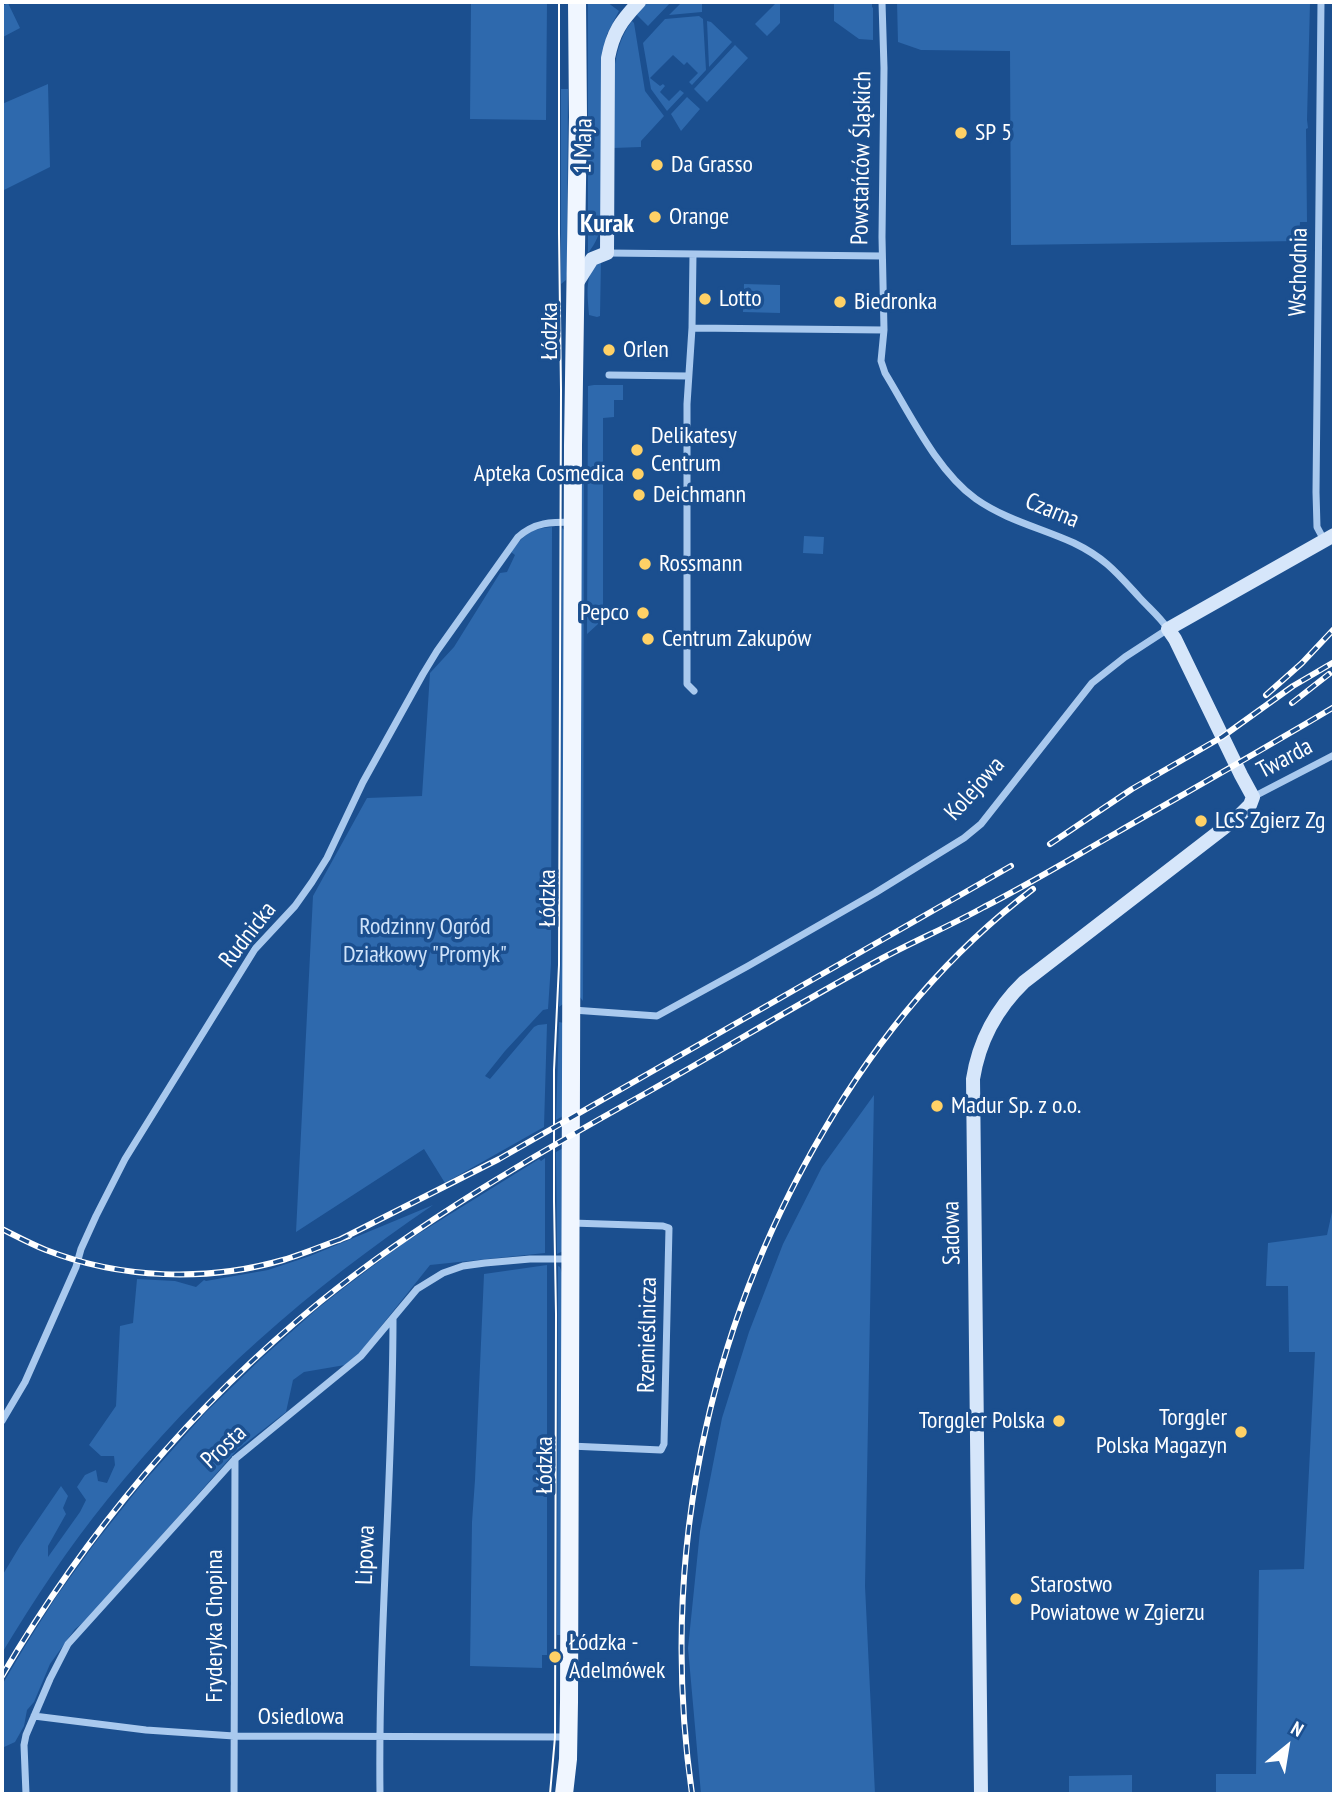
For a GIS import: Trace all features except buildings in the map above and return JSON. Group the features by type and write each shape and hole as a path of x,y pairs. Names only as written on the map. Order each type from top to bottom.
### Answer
{"main road":[{"name":"Łódzka","path":"564,1794 569,1737 577,2"}],"street":[{"name":"1 Maja","path":"607,253 608,58 615,31 639,2"},
{"name":"Powstańców Śląskich","path":"607,253 882,256 882,2"},
{"name":"Wschodnia","path":"1321,2 1316,492 1317,527 1329,538"},
{"path":"575,286 592,259 607,253"},
{"path":"693,254 686,491 687,684 694,691"},
{"name":"Czarna","path":"882,256 884,330 881,361 885,373 939,461 961,487 988,507 1072,542 1100,557 1162,620 1175,639 1253,797"},
{"path":"692,328 884,330"},
{"path":"609,375 688,376"},
{"name":"Rudnicka","path":"2,1420 25,1382 76,1267 81,1249 125,1159 256,949 312,883 327,858 363,782 437,651 525,530 540,523 573,522"},
{"name":"Kolejowa","path":"572,1010 657,1016 875,893 964,838 981,824 1092,683 1168,629 1329,538"},
{"name":"Twarda","path":"1253,797 1334,755"},
{"name":"Sadowa","path":"981,1794 973,1079 977,1057 994,1017 1013,992 1072,943 1238,817 1253,797"},
{"name":"Rzemieślnicza","path":"570,1446 661,1450 664,1444 669,1228 571,1223"},
{"name":"Prosta","path":"26,1794 26,1735 50,1679 74,1636 235,1459 361,1356 417,1289 443,1273 496,1262 571,1259"},
{"name":"Lipowa","path":"380,1794 393,1317"},
{"name":"Fryderyka Chopina","path":"234,1794 235,1459"},
{"name":"Osiedlowa","path":"34,1716 146,1730 234,1735 569,1737"}],"green space":[{"path":"471,2 547,2 546,120 470,119"},
{"path":"588,2 607,2 619,11 607,34 603,55 602,222 597,239 588,253"},
{"path":"648,2 671,2 648,26 636,14"},
{"path":"682,2 702,2 702,12 669,15"},
{"path":"780,2 780,23 767,36 755,24"},
{"path":"834,2 872,2 873,40 859,39 834,21"},
{"path":"897,2 1310,2 1306,129 1307,222 1300,222 1299,241 1011,245 1010,51 921,50 898,42"},
{"path":"8,3 20,28 3,37 2,6"},
{"path":"699,16 703,19 706,70 692,85 689,82 698,73 687,62 684,65 673,55 650,78 660,86 665,86 660,92 669,101 680,90 684,93 667,111 651,89 643,43 665,19"},
{"path":"632,21 645,91 664,116 641,141 641,147 613,148 615,65 618,49"},
{"path":"707,21 732,42 709,67"},
{"path":"735,45 748,58 707,102 694,89"},
{"path":"48,84 50,167 2,191 2,104"},
{"path":"561,89 568,89 567,274 566,280 561,284"},
{"path":"687,97 700,109 681,131 671,114"},
{"path":"601,261 600,316 597,317 589,315 588,285 591,272"},
{"path":"744,284 780,285 780,313 743,312"},
{"path":"623,385 623,400 614,400 614,417 603,418 603,614 608,615 587,634 588,386"},
{"path":"581,484 584,484 583,1001 579,996"},
{"name":"Rodzinny Ogród Działkowy \"Promyk\"","path":"552,527 551,964 548,1009 543,1010 485,1076 490,1079 534,1027 547,1024 544,1127 445,1183 424,1149 296,1232 313,896 367,798 422,796 430,673 454,647 500,573 507,572 515,555 511,552 520,541 532,531"},
{"path":"562,528 566,531 563,1004 559,1007 561,960"},
{"path":"804,536 824,537 823,554 803,553"},
{"path":"559,1022 564,1023 563,1116 556,1120"},
{"path":"874,1095 865,1586 875,1794 701,1794 688,1648 700,1531 722,1418 749,1332 783,1244 822,1167"},
{"path":"1332,1127 1334,1794 1216,1794 1216,1774 1256,1774 1259,1570 1304,1569 1315,1352 1289,1352 1288,1286 1266,1286 1268,1243 1327,1235 1332,1212"},
{"path":"563,1148 563,1251 557,1254 556,1152"},
{"path":"545,1158 545,1253 430,1265 358,1355 345,1365 304,1372 293,1380 286,1412 237,1450 88,1619 75,1629 50,1664 34,1702 27,1710 24,1726 15,1742 2,1748 2,1685 25,1646 95,1543 141,1485 205,1413 317,1309 402,1244 539,1159 541,1161"},
{"path":"433,1205 343,1270 300,1305 219,1377 180,1416 107,1500 79,1537 2,1653 2,1576 20,1546 61,1486 68,1496 63,1508 66,1514 48,1546 48,1557 86,1500 77,1487 85,1475 96,1470 98,1481 107,1483 115,1465 114,1456 101,1456 89,1445 116,1406 120,1326 133,1323 137,1279 175,1281 196,1287 204,1280 268,1270 310,1256"},
{"path":"547,1265 547,1655 542,1655 542,1668 470,1666 472,1522 484,1274"},
{"path":"558,1266 562,1273 561,1635 557,1635"},
{"path":"1132,1775 1132,1794 1069,1794 1069,1776"}],"tram line":[{"path":"550,1794 555,1737 554,1070 559,965 559,2"}],"railway":[{"path":"1266,695 1302,663 1334,629"},
{"path":"1050,844 1132,789 1222,737 1293,686 1334,662"},
{"path":"1292,703 1329,674"},
{"path":"2,1676 69,1572 145,1474 186,1428 274,1341 359,1271 438,1216 562,1141 850,976 1034,880 1334,707"},
{"path":"339,1240 499,1159 1011,866"},
{"path":"692,1794 683,1707 682,1621 688,1536 701,1452 721,1369 748,1288 782,1209 823,1132 866,1064 890,1031 943,970 972,941 1033,889"},
{"path":"2,1229 40,1248 74,1260 133,1272 164,1274 224,1272 254,1267 292,1257 349,1236"}],"place":[{"name":"SP 5","path":"961,133"},
{"name":"Da Grasso","path":"657,165"},
{"name":"Orange","path":"655,217"},
{"name":"Lotto","path":"705,299"},
{"name":"Biedronka","path":"840,302"},
{"name":"Orlen","path":"609,350"},
{"name":"Delikatesy Centrum","path":"637,450"},
{"name":"Apteka Cosmedica","path":"638,474"},
{"name":"Deichmann","path":"639,495"},
{"name":"Rossmann","path":"645,564"},
{"name":"Pepco","path":"643,613"},
{"name":"Centrum Zakupów","path":"648,639"},
{"name":"LCS Zgierz Zg","path":"1201,821"},
{"name":"Madur Sp. z o.o.","path":"937,1106"},
{"name":"Torggler Polska","path":"1059,1421"},
{"name":"Torggler Polska Magazyn","path":"1241,1432"},
{"name":"Starostwo Powiatowe w Zgierzu","path":"1016,1599"},
{"name":"Łódzka - Adelmówek","path":"555,1657"}],"district":[{"name":"Kurak","path":"607,225"}]}
